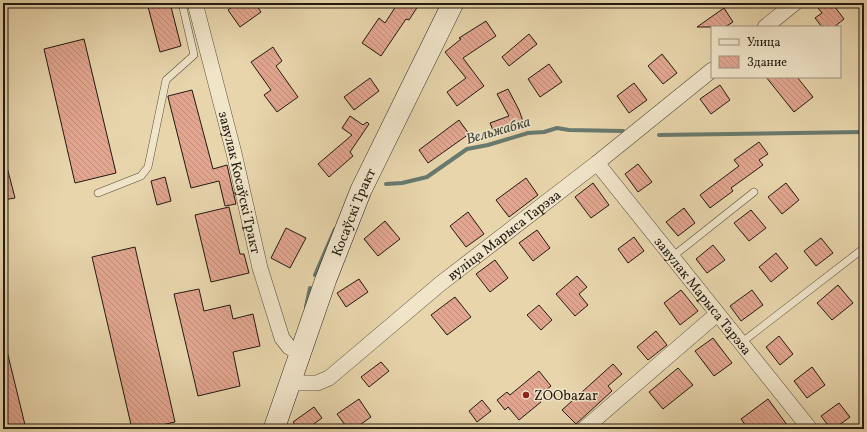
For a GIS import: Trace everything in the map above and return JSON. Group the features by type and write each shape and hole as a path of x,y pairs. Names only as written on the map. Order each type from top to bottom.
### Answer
{"main road":[{"name":"Косаўскі Тракт","path":"274,429 326,279 361,190 453,3"}],"street":[{"name":"завулак Косаўскі Тракт","path":"195,3 234,153 260,268 282,338 289,347 301,353"},
{"path":"767,26 795,3"},
{"name":"вуліца Марыса Тарэза","path":"290,383 317,383 329,378 440,284 597,163 711,71"},
{"name":"завулак Марыса Тарэза","path":"597,163 810,429"},
{"path":"584,429 717,314"}],"lane":[{"path":"98,193 141,176 148,168 166,80 194,55 182,3"},
{"path":"672,257 754,192"},
{"path":"740,343 864,248"}],"building":[{"path":"147,3 170,3 181,46 160,52"},
{"path":"237,3 255,3 261,12 240,27 228,10"},
{"path":"398,3 420,3 409,20 406,19 381,56 362,43 379,18 385,23"},
{"path":"814,3 832,3 844,19 835,26 821,26 815,18 822,13"},
{"path":"724,8 733,22 727,26 697,27"},
{"path":"486,21 496,36 463,58 484,86 457,106 447,92 466,78 445,52 461,39 459,38"},
{"path":"529,34 537,44 509,66 502,57"},
{"path":"84,39 116,173 75,183 44,49"},
{"path":"273,47 282,61 276,66 298,97 277,112 264,95 271,90 251,62"},
{"path":"662,54 677,73 663,84 648,66"},
{"path":"549,64 562,82 540,97 528,79"},
{"path":"370,78 379,91 354,110 344,97"},
{"path":"767,78 798,78 813,97 794,112"},
{"path":"634,83 647,100 629,113 617,96"},
{"path":"720,85 730,100 711,114 700,99"},
{"path":"508,89 519,110 524,124 495,135 490,123 509,116 497,94"},
{"path":"192,90 213,169 227,165 236,204 225,206 219,181 191,188 168,96"},
{"path":"350,116 363,125 367,122 369,124 350,152 353,156 329,177 318,164 352,135 342,128"},
{"path":"459,120 469,134 428,163 419,150"},
{"path":"759,142 768,154 759,160 763,165 731,188 733,191 710,208 700,195 739,166 734,160"},
{"path":"638,164 652,182 638,192 625,174"},
{"path":"3,167 7,167 15,198 3,200"},
{"path":"165,177 171,201 157,205 151,181"},
{"path":"526,178 538,195 509,217 496,200"},
{"path":"593,183 609,205 591,218 575,197"},
{"path":"786,183 799,200 782,214 768,197"},
{"path":"229,207 240,254 244,254 249,273 211,282 195,215"},
{"path":"684,208 695,223 678,236 666,222"},
{"path":"751,210 766,228 749,241 734,223"},
{"path":"468,212 484,234 466,247 450,226"},
{"path":"385,221 400,239 378,256 364,239"},
{"path":"286,228 306,238 290,268 271,258"},
{"path":"537,230 550,248 533,261 519,243"},
{"path":"634,237 644,251 628,263 618,249"},
{"path":"821,238 833,253 816,266 804,251"},
{"path":"713,245 725,260 707,273 696,259"},
{"path":"135,247 175,422 144,429 132,429 92,257"},
{"path":"776,253 788,268 771,282 759,267"},
{"path":"495,260 508,278 490,292 476,274"},
{"path":"577,276 587,287 579,294 588,305 575,316 556,294"},
{"path":"359,279 368,292 346,307 337,293"},
{"path":"838,285 853,303 832,320 817,303"},
{"path":"199,289 204,311 230,305 233,319 253,314 260,346 233,352 240,386 198,396 174,294"},
{"path":"681,290 698,311 680,325 664,303"},
{"path":"752,290 763,305 741,321 730,306"},
{"path":"455,297 471,317 447,335 431,315"},
{"path":"539,305 552,320 541,330 527,315"},
{"path":"656,331 667,345 648,360 637,347"},
{"path":"779,336 793,354 780,365 766,347"},
{"path":"713,338 732,363 714,376 695,351"},
{"path":"3,351 7,351 26,429 3,429"},
{"path":"381,362 389,371 369,387 361,377"},
{"path":"613,364 622,374 608,386 612,391 576,424 562,410"},
{"path":"812,367 825,385 807,398 794,381"},
{"path":"678,368 693,385 663,409 649,392"},
{"path":"539,371 551,386 537,397 541,402 519,420 508,407 505,410 497,400 507,392 510,395"},
{"path":"359,399 371,417 354,429 348,429 337,414"},
{"path":"768,399 790,429 748,429 741,419"},
{"path":"482,400 491,411 477,422 469,411"},
{"path":"839,403 850,417 834,429 831,429 821,416"},
{"path":"314,407 322,418 307,429 298,429 293,422"}],"waterway":[{"name":"Вельжабка","path":"386,184 402,183 427,177 467,149 488,145 528,133 544,132 557,128 569,130 623,131"},
{"name":"Вельжабка","path":"659,135 864,132"},
{"name":"Вельжабка","path":"315,275 335,229"},
{"name":"Вельжабка","path":"306,307 310,288"}],"place":[{"name":"ZOObazar","path":"526,395"}]}
